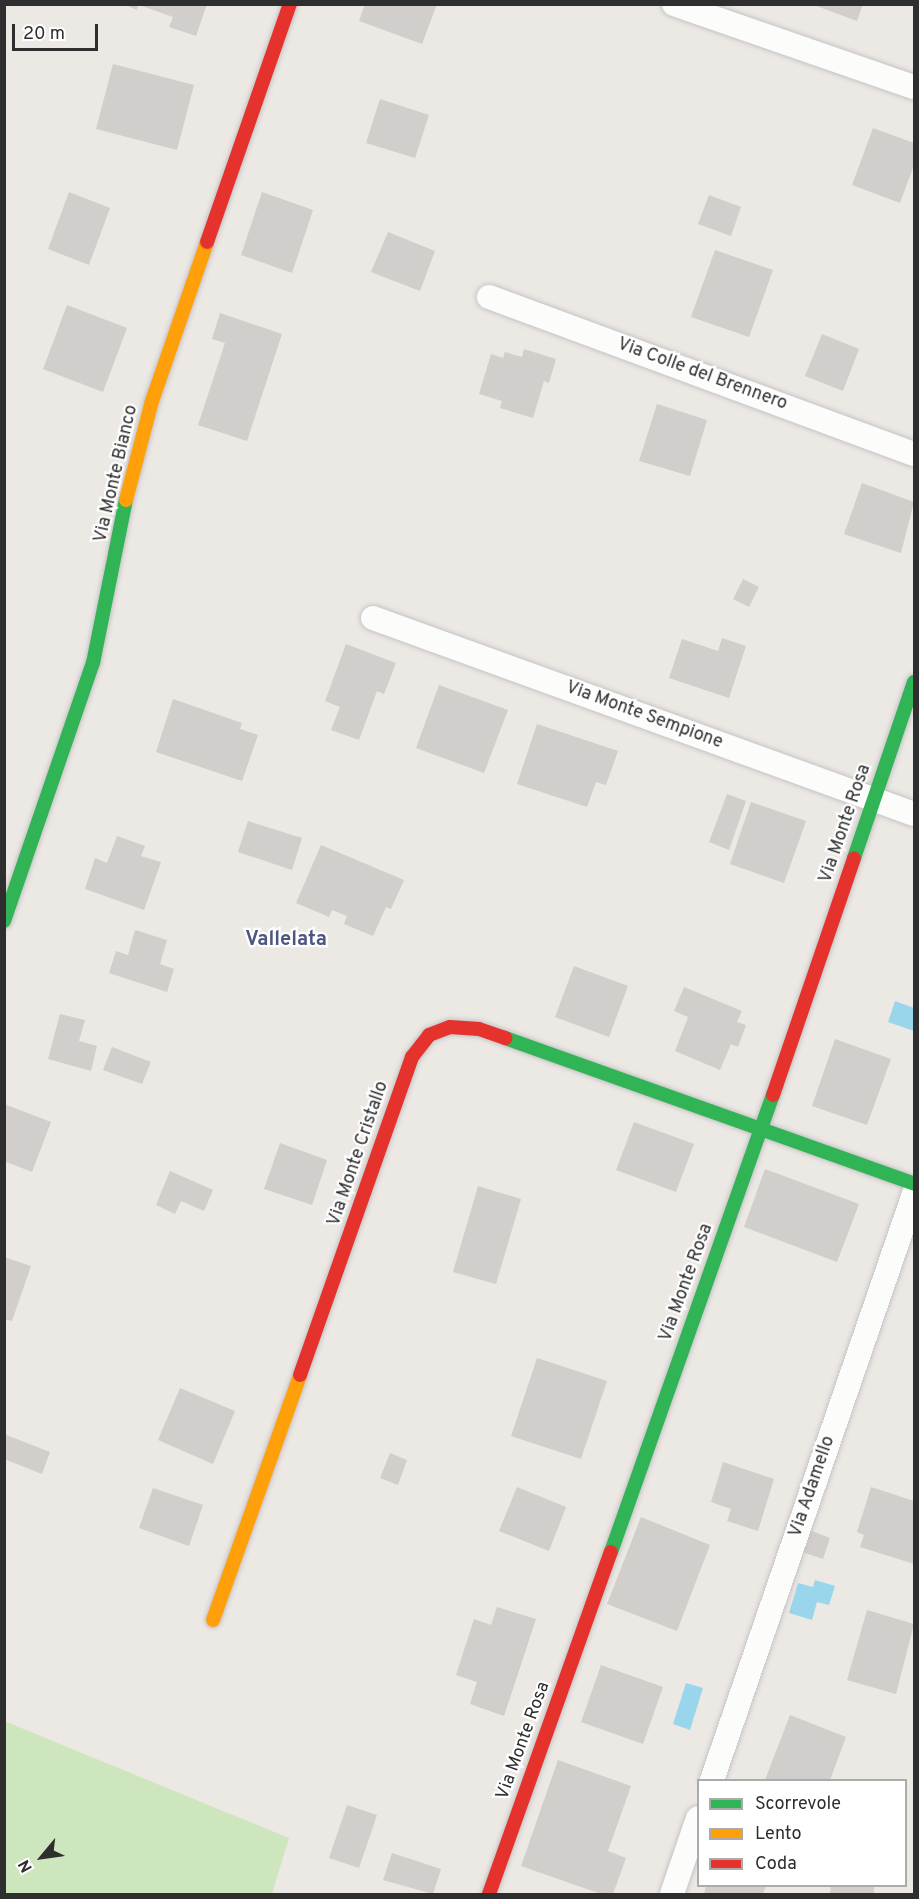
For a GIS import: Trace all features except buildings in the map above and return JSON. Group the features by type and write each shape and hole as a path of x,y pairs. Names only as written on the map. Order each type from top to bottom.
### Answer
{"street":[{"name":"Via Monte Bianco","path":"4,921 93,663 146,420 290,4"},
{"path":"674,4 915,87"},
{"name":"Via Colle del Brennero","path":"489,297 915,454"},
{"name":"Via Monte Sempione","path":"373,618 915,814"},
{"name":"Via Monte Rosa","path":"489,1894 762,1127 915,682"},
{"name":"Via Monte Cristallo","path":"213,1620 412,1057 422,1041 440,1030 471,1027 762,1127 915,1184"},
{"name":"Via Adamello","path":"712,1779 915,1194"},
{"path":"672,1894 697,1824"}],"green space":[{"path":"4,1721 289,1838 272,1894 5,1894"}],"water":[{"path":"895,1001 914,1008 914,1031 888,1022"},
{"path":"815,1580 835,1586 829,1605 817,1602 812,1620 789,1613 798,1583 813,1587"},
{"path":"686,1683 703,1688 690,1730 673,1724"}],"traffic: fast":[{"path":"4,921 93,663 126,500"},
{"path":"854,858 914,682"},
{"path":"505,1038 914,1184"},
{"path":"611,1552 773,1095"}],"traffic: slow":[{"path":"126,500 152,401 207,242"},
{"path":"213,1620 300,1375"}],"traffic: jam":[{"path":"207,242 290,4"},
{"path":"773,1095 854,858"},
{"path":"300,1375 412,1057 429,1035 450,1027 479,1029 505,1038"},
{"path":"489,1894 611,1552"}],"district":[{"name":"Vallelata","path":"286,940"}]}
